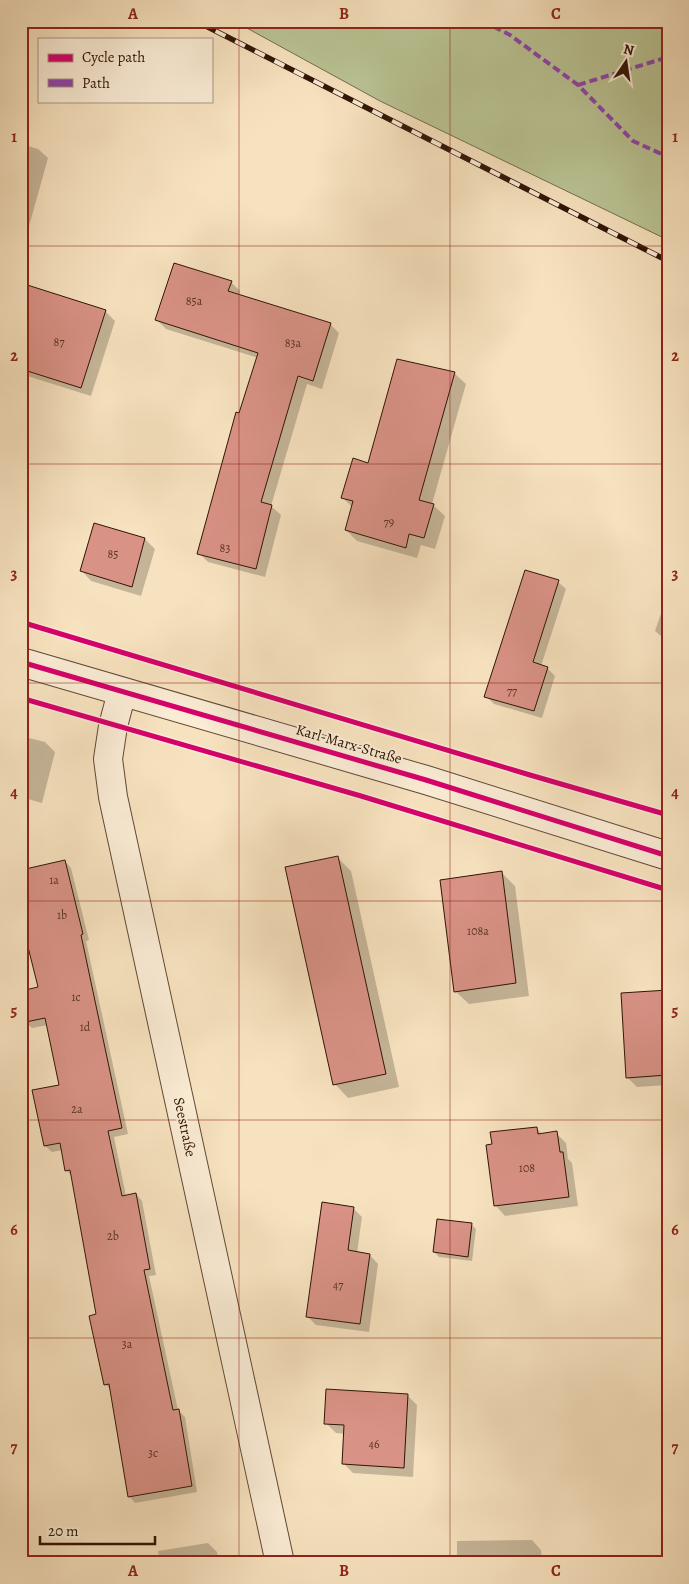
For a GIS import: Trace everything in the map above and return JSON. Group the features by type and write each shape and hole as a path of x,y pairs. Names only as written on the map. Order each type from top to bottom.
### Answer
{"street":[{"name":"Karl-Marx-Straße","path":"21,662 426,780 668,856"},
{"name":"Seestraße","path":"122,692 113,726 108,759 113,797 280,1563"}],"green space":[{"path":"234,21 668,21 668,240 380,101"}],"building":[{"path":"174,263 232,281 228,291 331,323 313,381 298,376 261,502 272,505 256,569 197,554 236,412 239,413 258,353 155,320"},
{"path":"21,283 106,310 81,388 21,369"},
{"path":"397,359 455,372 419,500 434,504 424,538 409,534 406,548 345,530 353,501 341,498 353,458 368,463"},
{"path":"94,523 145,538 132,587 80,571"},
{"path":"525,570 559,580 533,662 548,667 534,711 484,697"},
{"path":"338,856 386,1074 333,1085 285,867"},
{"path":"65,860 83,934 81,935 122,1128 108,1131 122,1196 136,1193 150,1269 144,1270 173,1410 179,1409 192,1486 128,1497 109,1384 104,1385 89,1316 96,1314 70,1170 65,1171 60,1143 44,1146 32,1090 59,1085 45,1018 21,1023 21,991 38,987 21,919 21,870"},
{"path":"502,871 516,983 454,992 440,880"},
{"path":"668,990 668,1075 626,1078 621,993"},
{"path":"537,1127 538,1134 557,1131 560,1152 563,1152 569,1197 494,1206 486,1145 492,1144 490,1132"},
{"path":"322,1202 354,1207 348,1250 370,1254 360,1324 306,1317"},
{"path":"437,1219 472,1223 468,1257 433,1252"},
{"path":"326,1389 408,1394 404,1468 342,1464 344,1425 324,1424"}],"railway":[{"path":"196,21 668,261"}],"marked path":[{"path":"483,21 510,35 578,85 633,141 668,157"},
{"path":"578,85 668,57"}],"cycle path":[{"path":"21,622 668,815"},
{"path":"21,662 426,780 668,856"},
{"path":"21,698 361,796 668,890"}]}
